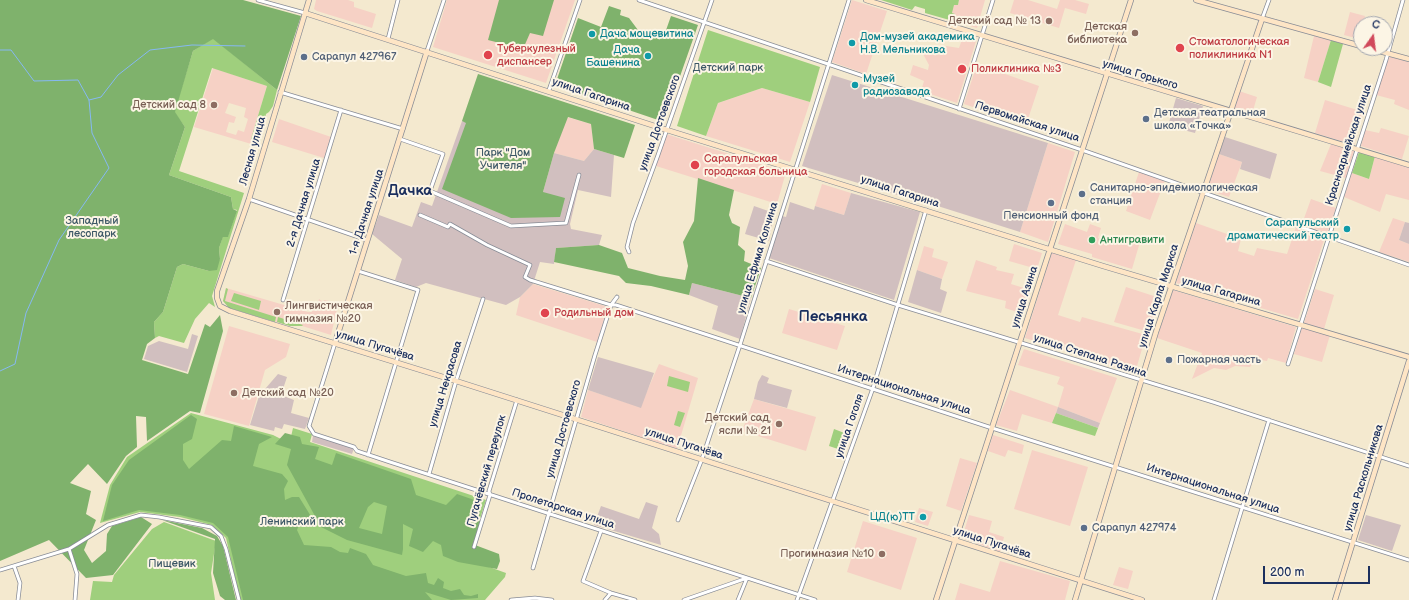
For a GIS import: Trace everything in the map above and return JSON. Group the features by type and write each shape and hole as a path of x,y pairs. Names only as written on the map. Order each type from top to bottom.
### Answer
{"street":[{"name":"улица Гагарина","path":"258,0 388,39 549,90 667,130 795,168 1172,287 1409,357"},
{"name":"Лесная улица","path":"220,306 217,298 217,291 248,199 309,0"},
{"path":"388,39 398,0"},
{"name":"1-я Дачная улица","path":"310,430 311,420 367,240 444,0"},
{"path":"549,90 580,0"},
{"name":"Первомайская улица","path":"639,0 1082,150 1409,265"},
{"name":"улица Достоевского","path":"629,252 627,247 632,223 667,130 712,0"},
{"name":"улица Ефима Колчина","path":"678,520 702,459 740,345 849,0"},
{"name":"улица Горького","path":"866,0 1409,165"},
{"path":"959,109 992,0"},
{"name":"улица Азина","path":"936,600 1131,0"},
{"path":"1196,0 1353,44"},
{"name":"улица Карла Маркса","path":"1075,600 1156,332 1269,0"},
{"name":"Красноармейская улица","path":"1393,35 1403,0"},
{"path":"1393,54 1409,59"},
{"name":"Красноармейская улица","path":"1288,364 1387,56"},
{"path":"280,92 403,129"},
{"name":"2-я Дачная улица","path":"283,300 341,110"},
{"path":"400,139 443,154 430,191 512,226 566,223 579,175"},
{"path":"248,199 308,218 367,240"},
{"name":"улица Гоголя","path":"797,600 873,388 926,210"},
{"name":"Интернациональная улица","path":"420,215 448,227 450,224 487,245 530,265 524,277 530,280 616,305 1116,468 1409,560"},
{"name":"улица Степана Разина","path":"766,262 1142,382 1269,420 1409,466"},
{"path":"358,271 418,290 368,455"},
{"name":"улица Достоевского","path":"533,568 612,305 617,297"},
{"name":"улица Некрасова","path":"429,474 456,380 483,298"},
{"name":"улица Пугачёва","path":"220,306 230,311 456,380 1081,582 1142,600"},
{"name":"улица Раскольникова","path":"1335,600 1409,361"},
{"name":"Пугачёвский переулок","path":"474,547 490,495 489,491 517,400"},
{"path":"1214,600 1269,420"},
{"name":"Пролетарская улица","path":"310,430 314,434 354,447 357,451 368,455 815,600"},
{"path":"0,570 70,549 108,525 141,515 190,522 211,527 221,536 226,549 239,600"},
{"path":"602,531 583,581 611,593 635,600"},
{"path":"70,549 77,574 76,600"},
{"path":"14,566 20,583 18,600"},
{"path":"684,600 747,578"},
{"path":"738,600 747,578"},
{"path":"605,600 611,593"},
{"path":"511,600 535,598 552,600"}],"shaded area":[{"path":"316,0 348,0 354,2 354,7 376,14 372,28 317,11 314,9"},
{"path":"447,0 575,0 546,83 433,47"},
{"path":"852,0 887,11 866,74 832,62"},
{"path":"959,0 985,0 977,28 953,21 955,14 952,13 954,4 958,5"},
{"name":"Детский сад № 13","path":"1014,0 1028,0 1057,9 1060,0 1075,0 1089,4 1086,14 1065,8 1059,28 1010,13"},
{"path":"1350,12 1365,16 1353,16 1353,37 1344,35"},
{"path":"964,34 977,38 957,103 921,91 924,81 910,75 913,65 928,70 929,65 922,52 924,46 936,50 943,55 946,46 959,48"},
{"path":"1314,36 1331,40 1318,82 1304,78"},
{"path":"1388,56 1409,62 1409,110 1394,104 1395,100 1376,95"},
{"path":"977,64 1039,86 1026,125 964,104"},
{"name":"Детский сад 8","path":"213,68 267,86 251,139 260,142 258,146 194,127","holes":["229,103 246,108 244,117 248,119 244,132 238,130 236,135 226,132 229,122 234,123 236,117 225,113"]},
{"path":"832,75 1048,143 1020,232 802,166"},
{"path":"762,88 810,102 790,162 706,136 718,103"},
{"path":"1239,91 1257,97 1252,114 1234,109"},
{"path":"1176,98 1203,106 1195,133 1168,126"},
{"path":"1325,100 1364,112 1354,145 1315,133"},
{"path":"567,117 591,124 594,149 584,161 554,153"},
{"path":"279,119 331,137 324,158 272,142"},
{"path":"462,121 466,122 543,192 554,153 584,161 594,149 614,155 611,197 578,190 570,224 571,229 602,235 599,245 556,248 554,264 540,262 533,284 520,297 506,305 426,283 416,287 395,280 402,259 372,234 379,215 412,227 421,202 432,206"},
{"path":"1381,128 1409,136 1402,159 1361,146 1365,130 1379,133"},
{"path":"666,134 786,172 777,204 656,166"},
{"path":"1225,137 1277,154 1270,179 1240,169 1242,162 1219,154"},
{"path":"1048,143 1075,152 1048,242 1020,232"},
{"path":"1331,144 1354,151 1346,178 1320,171"},
{"path":"1219,154 1242,162 1229,197 1207,190"},
{"path":"1375,156 1409,167 1409,200 1386,194 1380,212 1344,197 1352,173 1369,179"},
{"path":"1139,172 1165,180 1150,220 1126,211"},
{"path":"822,184 851,193 844,215 815,206"},
{"path":"851,193 920,212 894,300 769,258 782,216 786,217 790,202 814,210 815,206 844,215"},
{"path":"1311,199 1336,208 1327,233 1302,224"},
{"path":"754,206 774,213 769,241 745,234"},
{"path":"1393,218 1405,222 1399,240 1409,244 1409,262 1379,252"},
{"path":"1405,222 1409,223 1409,244 1399,240"},
{"path":"1196,223 1241,239 1238,251 1254,256 1257,248 1287,254 1296,227 1325,237 1298,319 1176,283"},
{"path":"1065,224 1087,232 1090,224 1101,228 1098,238 1115,243 1117,236 1140,242 1132,269 1092,257 1092,254 1058,244"},
{"path":"1014,244 1042,253 1023,314 1005,308 1006,301 966,291 976,260 997,267 996,270 1014,274 1011,284 1024,288 1030,267 1009,261"},
{"path":"924,246 934,249 932,257 948,262 942,279 917,270"},
{"path":"1052,252 1076,260 1058,315 1080,322 1082,317 1146,335 1135,373 1025,338"},
{"path":"917,270 942,279 940,289 947,292 941,313 908,302"},
{"path":"692,283 751,298 740,339 712,329 718,306 689,295"},
{"path":"533,284 608,307 597,342 516,315 520,297"},
{"path":"1126,287 1160,298 1149,332 1114,322"},
{"name":"Лингвистическая гимназия №20","path":"226,288 308,312 312,312 312,306 317,307 319,299 323,302 324,300 329,301 338,305 331,335 299,325 290,326 229,308 223,301"},
{"path":"1315,289 1334,295 1324,329 1304,323"},
{"path":"1173,290 1296,327 1286,363 1268,358 1267,361 1256,359 1250,367 1235,366 1226,370 1214,368 1192,379 1202,353 1157,338"},
{"path":"789,309 845,326 837,350 782,333"},
{"name":"Детский сад №20","path":"229,326 290,344 286,357 265,370 249,426 204,414"},
{"path":"1302,327 1330,335 1322,362 1294,354"},
{"path":"192,334 198,336 187,372 144,359 148,346 159,341 188,349"},
{"path":"1024,349 1117,378 1100,423 1058,407 1064,387 1057,384 1060,377 1018,365"},
{"path":"598,357 654,373 641,408 588,390"},
{"path":"659,364 698,378 677,449 581,417 588,390 640,407"},
{"path":"278,374 287,377 281,395 294,400 291,413 309,418 305,429 284,424 282,429 275,427 274,431 250,425 259,396"},
{"path":"762,375 769,378 767,383 792,390 787,408 754,399 758,382"},
{"path":"1010,390 1058,407 1052,423 1022,414 1017,431 996,425"},
{"name":"Детский сад, ясли № 21","path":"754,399 816,417 806,451 742,431"},
{"path":"1058,407 1100,423 1098,428 1056,413"},
{"path":"993,435 1024,445 1022,454 1008,450 1005,457 988,451"},
{"path":"313,436 354,448 352,454 312,442"},
{"path":"1032,450 1088,467 1070,526 1014,509"},
{"path":"960,458 977,463 961,511 946,506"},
{"path":"646,502 658,506 652,528 659,534 661,545 594,525 601,506 639,519"},
{"name":"ЦД(ю)ТТ","path":"919,508 933,512 928,526 915,522"},
{"path":"969,515 992,521 989,532 1004,537 1000,552 962,538"},
{"path":"1366,515 1401,525 1392,551 1358,540"},
{"name":"Прогимназия №10","path":"863,521 917,538 901,590 847,572"},
{"path":"1000,561 1070,581 1065,600 955,600 960,583 990,592"},
{"path":"1119,567 1133,571 1128,589 1113,585"}],"green space":[{"name":"Западный лесопарк","path":"0,0 243,0 301,16 277,90 213,39 193,51 175,112 185,127 169,175 231,197 233,209 237,211 228,237 223,237 219,248 220,259 217,270 209,271 183,264 177,267 163,312 154,322 155,338 147,344 142,360 188,374 205,324 210,327 220,315 223,331 200,413 190,411 147,441 146,417 136,416 137,447 126,456 107,484 88,464 70,483 91,491 86,514 96,520 84,550 92,563 106,551 107,534 112,526 141,517 152,524 113,575 86,578 49,540 0,561"},
{"path":"499,0 554,0 543,36 530,33 523,49 488,40"},
{"path":"881,0 959,0 958,5 954,5 952,13 955,14 953,21 925,13 925,9 915,6 912,10"},
{"path":"609,6 621,10 620,15 629,18 638,30 665,33 671,16 698,25 664,122 555,85 578,18 601,27"},
{"name":"Детский парк","path":"708,30 820,67 810,102 762,88 718,103 706,136 677,126"},
{"path":"213,38 277,90 273,106 266,114 260,142 251,139 267,86 212,68 179,171 244,193 212,296 215,307 209,303 195,319 184,343 159,336 155,338 154,322 163,312 177,267 183,264 209,271 220,259 219,248 223,236 228,236 237,210 233,209 231,197 169,175 185,127 174,112 193,51"},
{"path":"1331,40 1343,44 1331,87 1318,82"},
{"name":"Парк \"Дом Учителя\"","path":"478,74 635,125 624,158 594,149 591,124 568,117 554,153 543,192 565,198 560,217 511,218 442,189 466,123 462,121"},
{"path":"1359,152 1375,156 1369,179 1352,173"},
{"path":"698,178 734,190 729,215 732,223 740,227 738,245 745,251 744,261 761,268 751,298 692,283 689,295 651,286 626,283 619,276 554,262 556,248 599,245 622,253 628,268 660,276 685,280 688,266 683,242 694,221"},
{"path":"226,288 228,289 225,301 276,317 275,322 229,308 223,301"},
{"path":"234,293 261,301 259,310 231,301"},
{"path":"278,317 303,325 290,326 277,322"},
{"path":"669,376 690,382 688,392 667,386"},
{"path":"678,411 685,413 680,427 674,425"},
{"name":"Ленинский парк","path":"191,413 273,435 283,440 290,441 293,428 312,434 310,442 486,500 467,559 506,573 505,577 485,600 240,600 226,538 212,525 180,517 140,512 100,523 110,485 127,457"},
{"path":"1056,413 1098,428 1095,436 1052,423"},
{"path":"191,415 197,419 192,439 183,444 183,460 189,469 222,440 231,441 234,426 272,437 259,444 253,466 282,474 288,481 284,489 285,500 292,497 299,497 312,518 301,520 297,530 304,545 331,547 340,552 348,553 350,548 366,554 373,565 406,576 426,573 428,583 434,585 438,578 444,582 443,588 451,591 460,589 464,595 471,596 478,594 478,598 451,600 425,592 432,600 243,600 228,537 213,523 180,515 139,510 103,521 112,485 129,460"},
{"path":"834,429 847,434 841,450 829,446"},
{"path":"285,433 300,437 302,444 319,447 315,459 332,465 336,453 411,479 416,495 446,505 457,494 480,502 480,531 475,545 499,554 500,561 497,569 458,562 443,556 441,545 433,541 423,552 409,546 413,529 403,524 402,555 347,540 321,527 287,465 291,449 275,444","holes":["374,502 387,506 382,534 359,528 368,507"]},
{"path":"162,520 202,528 217,536 223,546 236,600 225,600 220,596 213,573 215,539"},
{"name":"Пищевик","path":"164,522 216,541 211,573 215,600 90,600 93,581 112,582 114,575 152,529"}],"waterway":[{"path":"89,100 101,97 118,75 150,50 192,45 245,46"},
{"path":"0,50 11,50 34,81 78,80 89,100 92,133 109,168 59,240 26,313 15,364 0,371"}],"place":[{"name":"Детский сад № 13","path":"1049,21"},
{"name":"Детская библиотека","path":"1135,33"},
{"name":"Дача мощевитина","path":"592,34"},
{"name":"Дом-музей академика Н.В. Мельникова","path":"852,43"},
{"name":"Стоматологическая поликлиника N1","path":"1180,48"},
{"name":"Туберкулезный диспансер","path":"488,55"},
{"name":"Дача Башенина","path":"648,56"},
{"name":"Сарапул 427967","path":"304,57"},
{"name":"Поликлиника №3","path":"962,69"},
{"name":"Музей радиозавода","path":"855,85"},
{"name":"Детский сад 8","path":"214,105"},
{"name":"Детская театральная школа «Точка»","path":"1146,119"},
{"name":"Сарапульская городская больница","path":"695,165"},
{"name":"Санитарно-эпидемиологическая станция","path":"1082,194"},
{"name":"Пенсионный фонд","path":"1051,203"},
{"name":"Сарапульский драматический театр","path":"1347,229"},
{"name":"Антигравити","path":"1092,240"},
{"name":"Лингвистическая гимназия №20","path":"277,312"},
{"name":"Родильный дом","path":"545,313"},
{"name":"Пожарная часть","path":"1169,360"},
{"name":"Детский сад №20","path":"234,393"},
{"name":"Детский сад, ясли № 21","path":"779,424"},
{"name":"ЦД(ю)ТТ","path":"923,517"},
{"name":"Сарапул 427974","path":"1084,528"},
{"name":"Прогимназия №10","path":"882,554"}],"district":[{"name":"Дачка","path":"410,191"},
{"name":"Песьянка","path":"833,317"}]}
